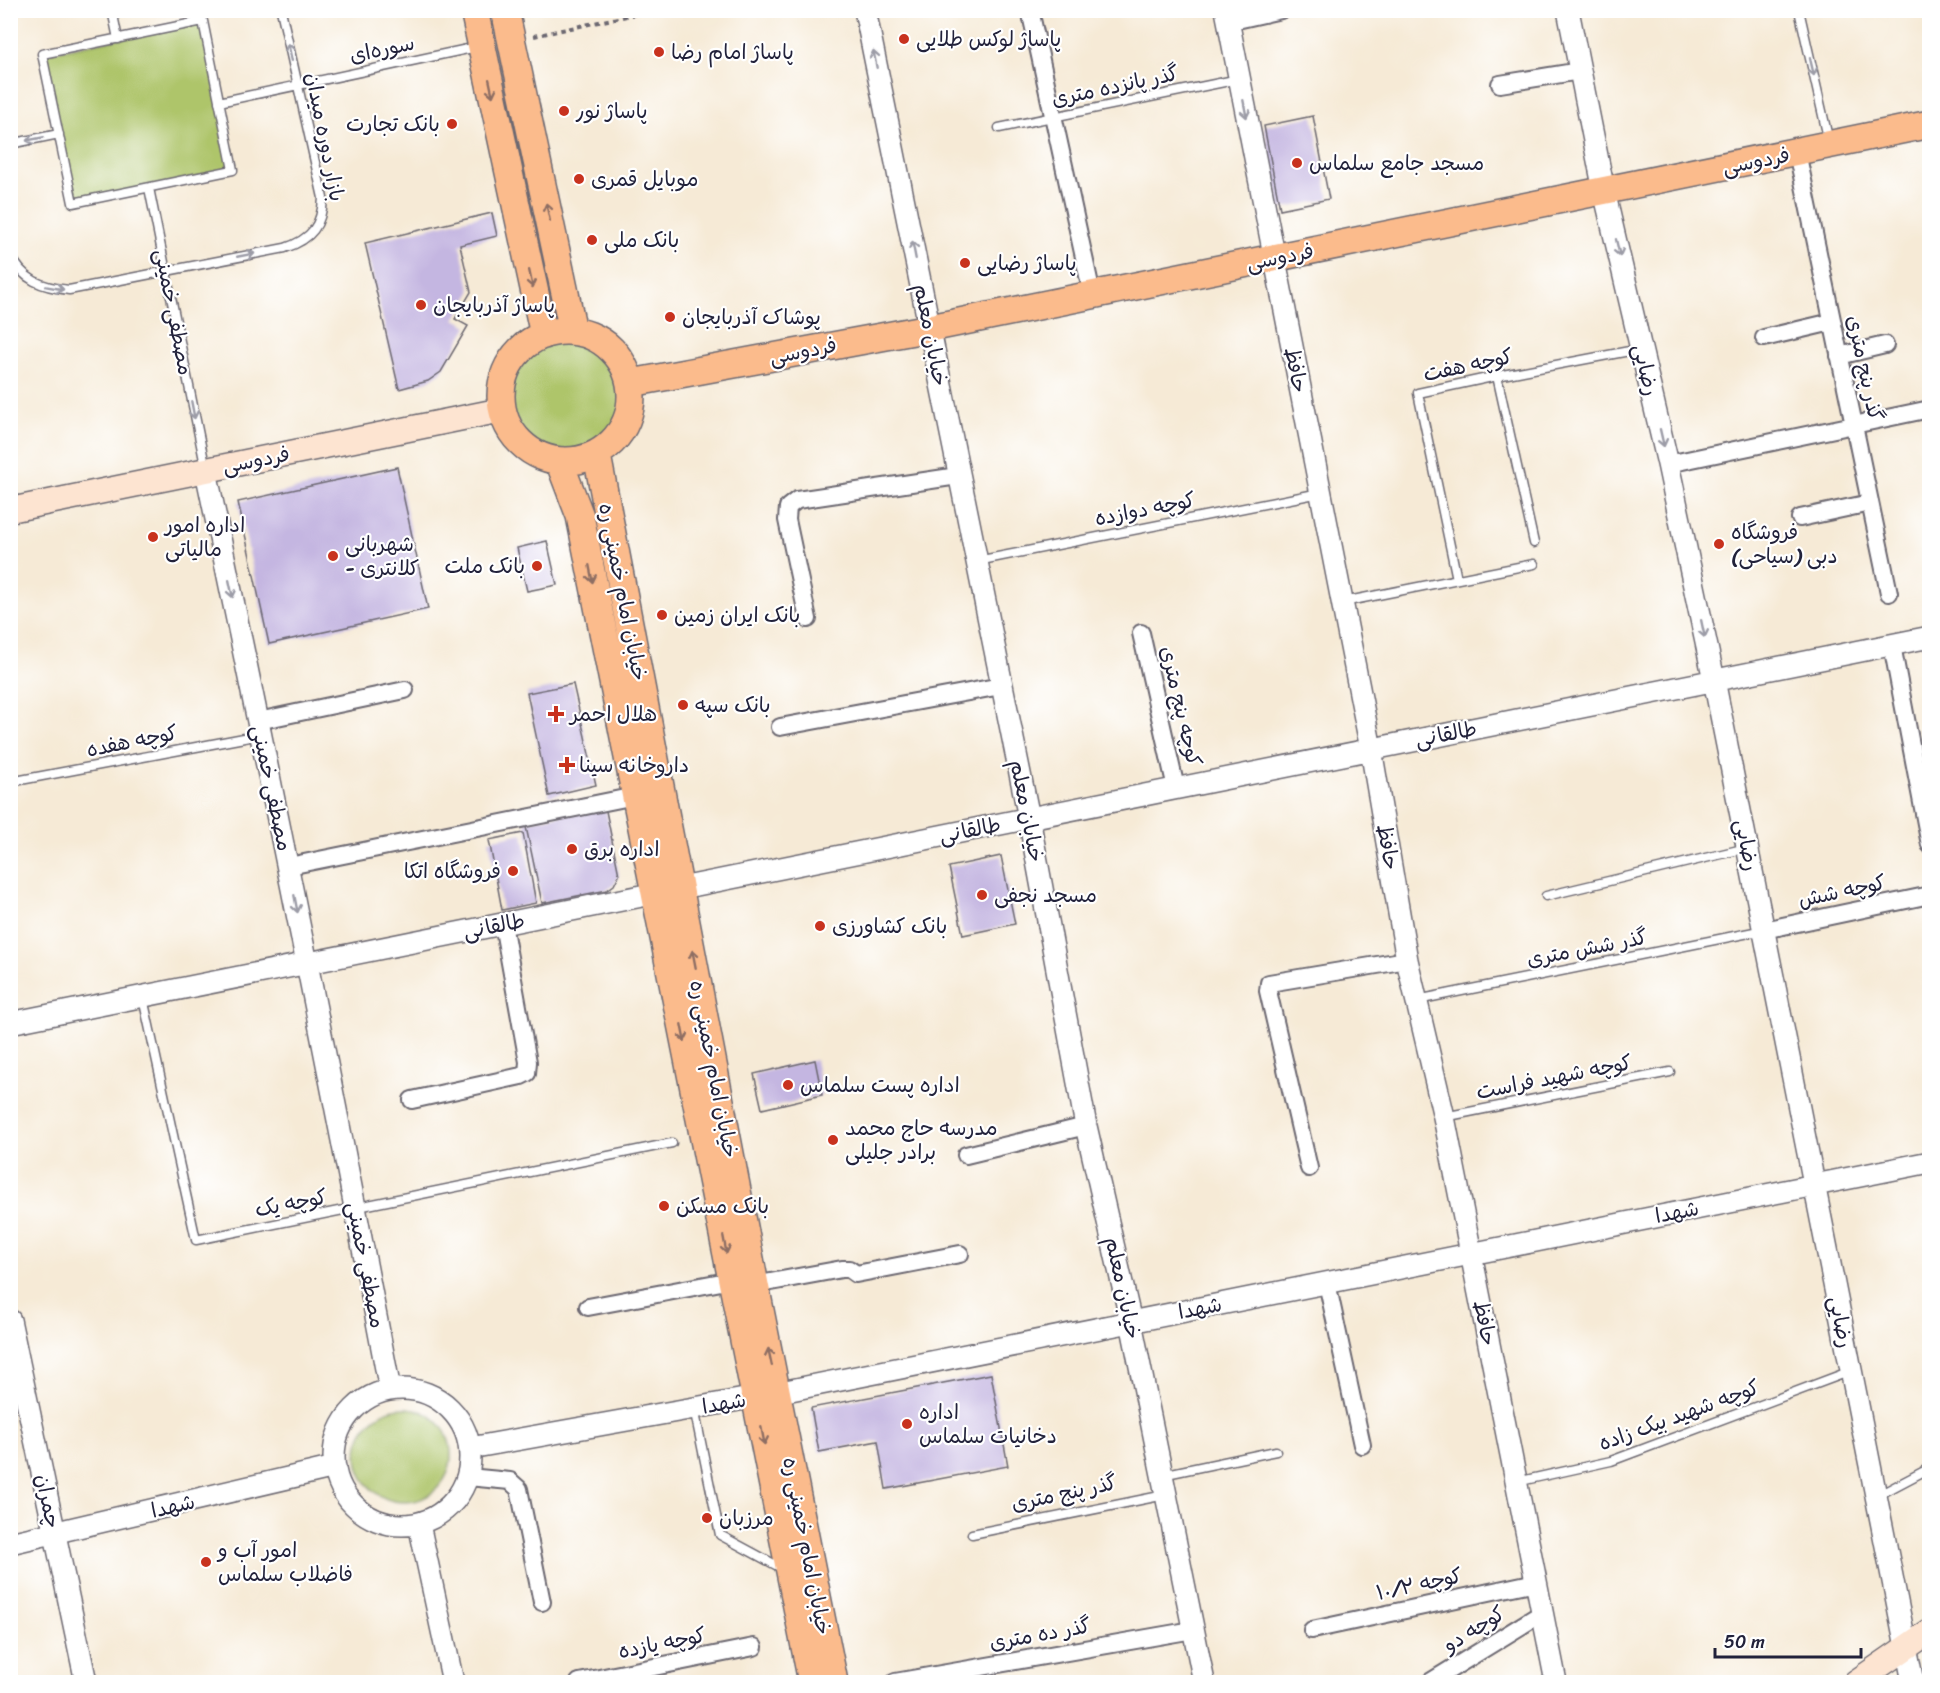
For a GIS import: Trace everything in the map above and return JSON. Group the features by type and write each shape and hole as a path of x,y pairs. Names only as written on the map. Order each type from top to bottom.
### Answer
{"main road":[{"path":"474,10 543,335"},
{"path":"505,10 573,331"},
{"name":"فردوسی","path":"631,383 930,328 1929,125"},
{"path":"558,331 573,331 593,336 611,348 624,364 631,383 632,401 629,418 621,433 609,447 597,455 577,461 559,461 539,456 521,444 509,428 502,410 501,390 505,372 514,356 527,343 558,331"},
{"name":"فردوسی","path":"10,510 502,410"},
{"name":"خیابان امام خمینی ره","path":"597,455 668,891 767,1395 834,1683"},
{"name":"خیابان امام خمینی ره","path":"559,461 580,516 635,796 668,891"},
{"name":"خیابان امام خمینی ره","path":"767,1395 791,1574 813,1683"},
{"path":"1856,1683 1929,1631"}],"street":[{"name":"خیابان معلم","path":"866,10 958,476 1029,818 1086,1126 1131,1322 1204,1683"},
{"path":"1030,10 1092,294"},
{"path":"1227,16 1281,10"},
{"name":"رضایی","path":"1568,10 1604,191 1668,464 1714,680 1913,1683"},
{"name":"حافظ","path":"1227,16 1371,749 1407,960 1444,1117 1556,1683"},
{"path":"1500,84 1580,71"},
{"name":"گذر پنج متری","path":"1797,152 1889,593"},
{"path":"1764,338 1832,322"},
{"path":"1839,356 1885,345"},
{"path":"1668,464 1929,410"},
{"name":"مصطفی خمینی","path":"206,471 289,866 390,1390"},
{"path":"808,619 787,520 789,507 797,500 958,476"},
{"path":"1800,518 1870,503"},
{"name":"کوچه پنج متری","path":"1141,633 1176,788"},
{"name":"طالقانی","path":"10,1023 1929,637"},
{"path":"1892,645 1929,845"},
{"path":"780,727 1001,686"},
{"path":"259,728 405,690"},
{"path":"289,866 635,796"},
{"name":"کوچه شش","path":"1764,930 1929,895"},
{"path":"412,1100 527,1073 528,1062 503,924"},
{"path":"1309,1168 1268,991 1269,983 1407,960"},
{"path":"966,1155 1086,1126"},
{"name":"شهدا","path":"470,1448 767,1395 1929,1162"},
{"path":"588,1307 842,1269 849,1269 856,1274 960,1254"},
{"path":"1327,1283 1362,1445"},
{"name":"چمران","path":"10,1320 86,1683"},
{"path":"414,1389 436,1397 454,1412 466,1431 470,1448 468,1477 458,1498 441,1514 419,1524 397,1526 376,1520 357,1509 343,1492 335,1467 334,1450 340,1429 352,1411 369,1397 390,1390 414,1389"},
{"name":"شهدا","path":"10,1544 335,1467"},
{"path":"468,1477 510,1482 519,1489 542,1602"},
{"path":"419,1524 453,1683"},
{"name":"کوچه ۱۰/۲","path":"1312,1630 1536,1582"},
{"name":"کوچه دو","path":"1430,1683 1542,1613"},
{"name":"گذر ده متری","path":"895,1683 1193,1630"},
{"name":"کوچه یازده","path":"579,1683 754,1647"},
{"path":"1923,1683 1929,1681"}],"lane":[{"path":"112,10 118,39"},
{"name":"بازار دوره میدان","path":"10,254 15,264 30,279 48,288 69,290 292,246 309,235 318,224 322,212 322,198 281,10"},
{"path":"1799,10 1830,146"},
{"path":"202,21 219,102 233,170 73,203 42,54 202,21"},
{"name":"سوره‌ای","path":"219,102 482,46"},
{"name":"گذر پانزده متری","path":"999,128 1239,79"},
{"path":"10,144 59,134"},
{"name":"مصطفی خمینی","path":"149,188 206,471"},
{"name":"کوچه هفت","path":"1457,579 1418,393 1641,349"},
{"path":"1497,376 1534,543"},
{"name":"کوچه دوازده","path":"977,561 1321,493"},
{"path":"1342,602 1534,564"},
{"name":"کوچه هفده","path":"10,782 259,728"},
{"path":"1546,896 1748,848"},
{"name":"گذر شش متری","path":"1417,1000 1764,930"},
{"name":"کوچه یک","path":"142,996 195,1240 672,1143"},
{"name":"کوچه شهید فراست","path":"1444,1117 1670,1072"},
{"name":"کوچه شهید بیک زاده","path":"1516,1482 1611,1461 1851,1371"},
{"path":"694,1408 720,1534 791,1574"},
{"name":"گذر پنج متری","path":"972,1534 1164,1485 1276,1451"},
{"path":"1876,1496 1929,1468"}],"path":[{"path":"513,41 654,10"}],"green space":[{"path":"203,21 233,170 73,203 42,54"},
{"path":"567,340 588,345 606,357 618,375 623,396 618,417 606,435 588,447 567,452 546,447 528,435 516,417 511,396 516,375 528,357 546,345"},
{"path":"404,1408 422,1412 437,1422 447,1437 451,1455 447,1473 437,1488 422,1498 404,1502 386,1498 371,1488 361,1473 357,1455 361,1437 371,1422 386,1412"}],"building":[{"name":"مسجد جامع سلماس","path":"1313,116 1329,199 1280,209 1264,126"},
{"name":"پاساژ آذربایجان","path":"492,213 497,236 460,245 471,292 455,319 468,326 441,372 428,381 399,389 365,243"},
{"name":"شهربانی - کلانتری","path":"397,467 428,609 269,644 238,502"},
{"name":"بانک ملت","path":"547,541 557,585 527,591 517,548"},
{"path":"573,684 596,785 549,796 527,693"},
{"name":"اداره برق","path":"605,806 619,875 614,885 607,890 542,903 525,822"},
{"name":"فروشگاه اتکا","path":"523,833 536,903 502,910 489,840"},
{"name":"مسجد نجفی","path":"1001,856 1015,924 963,935 949,867"},
{"name":"اداره پست سلماس","path":"815,1060 822,1095 762,1109 754,1074"},
{"name":"اداره دخانیات سلماس","path":"991,1374 1008,1466 886,1489 878,1441 819,1452 811,1408"}],"place":[{"name":"پاساژ لوکس طلایی","path":"904,39"},
{"name":"پاساژ امام رضا","path":"659,52"},
{"name":"پاساژ نور","path":"564,111"},
{"name":"بانک تجارت","path":"452,124"},
{"name":"مسجد جامع سلماس","path":"1297,163"},
{"name":"موبایل قمری","path":"579,179"},
{"name":"بانک ملی","path":"592,240"},
{"name":"پاساژ رضایی","path":"965,263"},
{"name":"پاساژ آذربایجان","path":"421,305"},
{"name":"پوشاک آذربایجان","path":"670,317"},
{"name":"اداره امور مالیاتی","path":"153,537"},
{"name":"فروشگاه دبی (سیاحی)","path":"1719,544"},
{"name":"شهربانی - کلانتری","path":"333,556"},
{"name":"بانک ملت","path":"537,566"},
{"name":"بانک ایران زمین","path":"662,615"},
{"name":"بانک سپه","path":"683,705"},
{"name":"هلال احمر","path":"556,714"},
{"name":"داروخانه سینا","path":"567,765"},
{"name":"اداره برق","path":"572,849"},
{"name":"فروشگاه اتکا","path":"513,871"},
{"name":"مسجد نجفی","path":"982,895"},
{"name":"بانک کشاورزی","path":"820,926"},
{"name":"اداره پست سلماس","path":"788,1085"},
{"name":"مدرسه حاج محمد برادر جلیلی","path":"833,1140"},
{"name":"بانک مسکن","path":"664,1206"},
{"name":"اداره دخانیات سلماس","path":"907,1424"},
{"name":"مرزبان","path":"707,1518"},
{"name":"امور آب و فاضلاب سلماس","path":"206,1562"}]}
